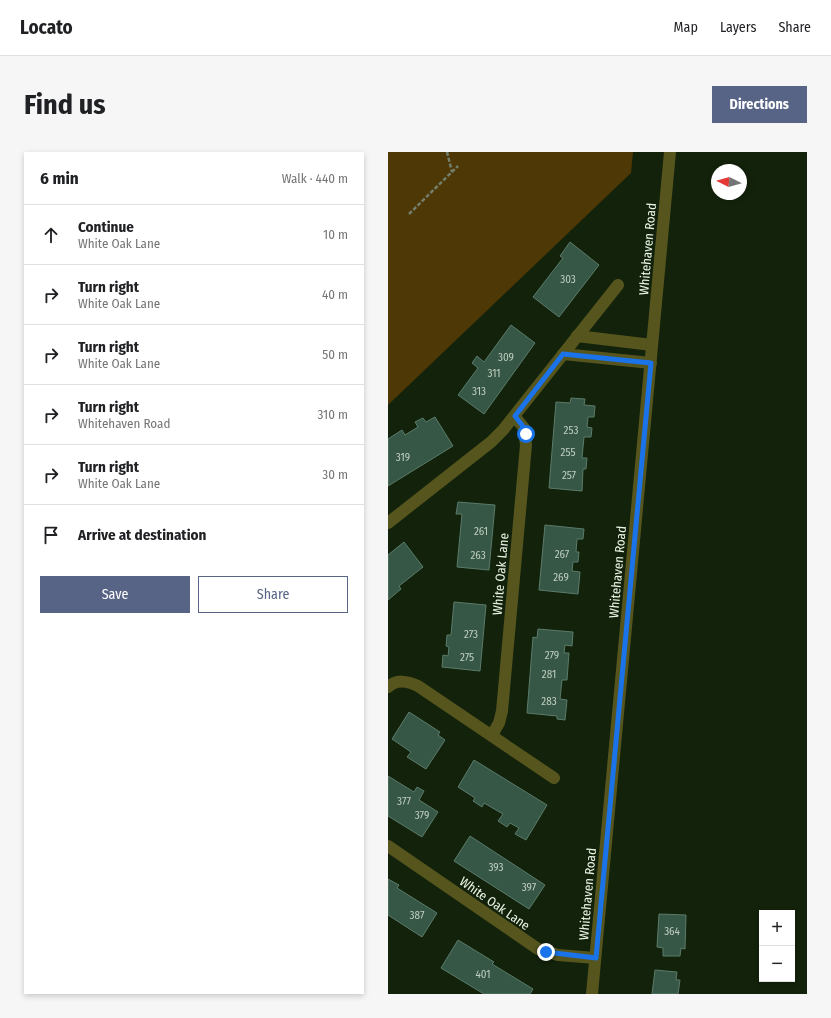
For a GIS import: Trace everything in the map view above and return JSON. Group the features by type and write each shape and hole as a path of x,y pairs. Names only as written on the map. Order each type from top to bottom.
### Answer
{"street":[{"name":"Whitehaven Road","path":"592,994 670,152"},
{"path":"388,523 491,442 515,416 618,285"},
{"path":"577,336 652,345"},
{"path":"563,354 651,363"},
{"name":"White Oak Lane","path":"492,735 499,723 502,711 526,445 524,428 515,416"},
{"path":"388,687 397,682 412,683 492,735 554,778"},
{"name":"White Oak Lane","path":"388,846 532,945 552,953 596,958"}],"path":[{"path":"447,152 452,172"},
{"path":"409,214 458,166"}],"shaded area":[{"path":"388,152 633,152 631,173 388,405"}],"building":[{"path":"570,242 599,265 559,317 533,297 563,258 560,256"},
{"path":"511,325 535,343 484,414 458,395 478,368 472,363 477,356 484,362"},
{"path":"571,398 585,399 584,405 595,406 594,417 588,417 587,427 592,428 591,437 584,437 582,458 587,458 586,469 583,469 582,491 549,488 556,402 570,403"},
{"path":"435,417 453,446 388,486 388,439 402,430 405,435 418,427 415,422 423,418 426,422"},
{"path":"458,502 495,505 489,570 457,567 462,514 456,514"},
{"path":"545,525 584,529 583,539 577,539 576,552 579,552 578,562 573,562 572,571 580,572 578,594 539,590"},
{"path":"404,542 423,567 399,586 401,589 388,600 388,555"},
{"path":"454,602 486,605 480,671 442,667 443,655 448,656 449,647 446,646 447,635 451,635"},
{"path":"538,629 573,632 572,646 565,645 564,653 569,653 567,680 562,680 560,699 567,700 565,720 557,719 557,716 527,713 533,637 537,638"},
{"path":"409,712 440,732 438,735 445,740 426,769 407,757 411,752 392,739"},
{"path":"474,760 547,805 526,840 515,834 519,828 510,823 507,827 498,821 503,814 484,803 482,807 473,801 475,798 458,787"},
{"path":"388,776 414,792 417,787 424,791 419,800 438,812 422,837 388,816"},
{"path":"470,836 545,885 529,909 454,861"},
{"path":"388,879 399,885 397,888 437,913 422,937 388,915"},
{"path":"659,914 686,915 685,949 681,948 680,956 663,956 663,948 657,947"},
{"path":"458,940 494,962 492,964 533,989 530,994 484,994 441,968"},
{"path":"655,970 677,972 676,980 680,980 678,994 652,994"}],"route":[{"path":"526,434 524,428 515,416 563,354 651,363 631,565 596,958 546,952"}]}
